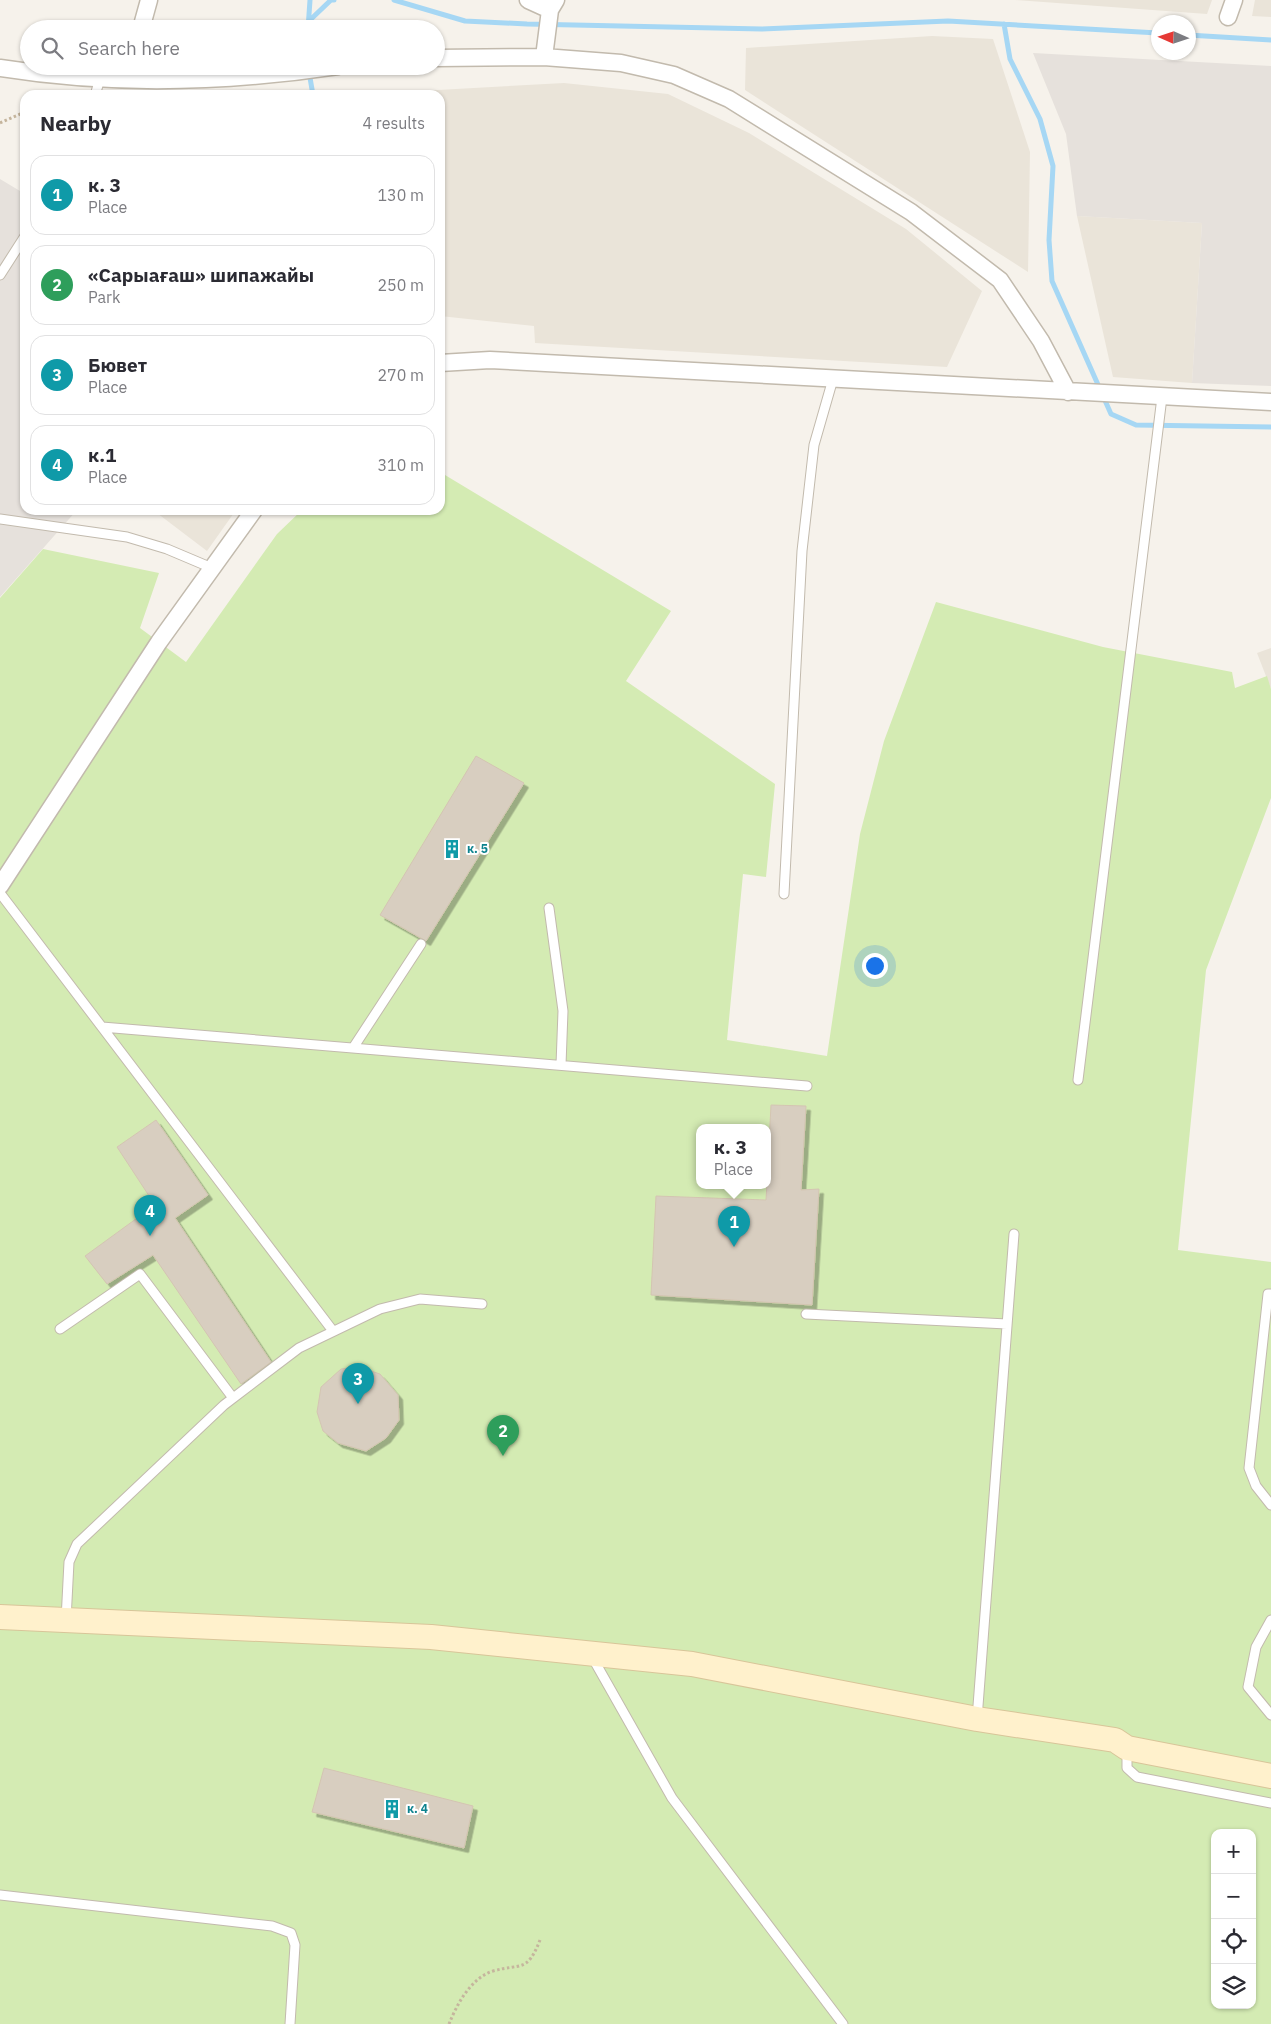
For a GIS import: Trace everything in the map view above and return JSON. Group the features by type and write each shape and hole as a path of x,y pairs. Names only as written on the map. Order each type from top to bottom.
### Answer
{"main road":[{"path":"0,1616 431,1637 692,1664 977,1719 1116,1740 1127,1748 1271,1776"}],"street":[{"path":"143,20 149,0"},
{"path":"528,0 553,5 544,57"},
{"path":"1228,17 1234,0"},
{"path":"445,58 544,57 621,62 674,75 729,99 911,212 1000,280 1041,341 1068,392"},
{"path":"0,68 20,71"},
{"path":"41,75 58,78 100,79 119,75"},
{"path":"136,75 160,81 283,75"},
{"path":"445,363 490,360 1271,402"},
{"path":"0,886 159,642 250,515"}],"lane":[{"path":"97,90 100,79"},
{"path":"0,275 20,244"},
{"path":"784,894 802,551 814,445 832,379"},
{"path":"1078,1080 1162,397"},
{"path":"0,519 127,537 167,549 212,568"},
{"path":"0,893 333,1331"},
{"path":"550,908 563,1011 561,1066"},
{"path":"353,1048 421,944"},
{"path":"102,1027 807,1086"},
{"path":"977,1719 1014,1234"},
{"path":"60,1329 140,1274 233,1398"},
{"path":"1271,1294 1268,1294 1249,1468 1256,1486 1271,1504"},
{"path":"66,1620 69,1562 78,1544 233,1398 300,1348 380,1309 420,1299 482,1304"},
{"path":"806,1314 1007,1324"},
{"path":"1271,1620 1256,1647 1248,1687 1271,1715"},
{"path":"590,1653 614,1699 672,1798 843,2024"},
{"path":"1127,1748 1127,1768 1137,1777 1271,1803"},
{"path":"0,1895 272,1926 291,1933 295,1944 290,2024"}],"path":[{"path":"0,123 20,114"},
{"path":"449,2024 455,2010 474,1982 492,1971 515,1969 532,1959 540,1940"}],"shaded area":[{"path":"1015,0 1212,0 1207,14"},
{"path":"1255,0 1271,0 1271,17 1252,16"},
{"path":"932,36 993,39 1030,152 1028,272 745,90 746,48"},
{"path":"1033,53 1271,66 1271,386 1192,383 1202,223 1077,216 1066,134"},
{"path":"564,83 668,94 749,133 906,229 982,291 947,367 535,343 534,326 445,317 445,90 437,90"},
{"path":"0,179 20,191 20,515 73,515 0,597"},
{"path":"1077,216 1202,223 1192,383 1113,377"},
{"path":"160,515 232,515 207,551"},
{"path":"1271,648 1271,689 1257,653"}],"green space":[{"path":"445,475 671,611 626,681 775,784 766,877 743,874 727,1040 827,1056 860,834 884,741 936,602 1103,647 1232,672 1235,688 1267,676 1271,689 1271,798 1206,970 1178,1250 1271,1262 1271,2024 0,2024 0,598 43,549 159,573 140,628 186,662 277,534 297,515 445,515"}],"building":[{"name":"к. 5","path":"476,756 524,783 426,941 380,915"},
{"path":"771,1105 806,1106 801,1190 819,1189 812,1305 651,1295 656,1196 766,1200 767,1189 771,1189"},
{"path":"156,1120 208,1195 175,1218 271,1362 241,1384 153,1255 107,1284 85,1256 155,1205 117,1147"},
{"path":"359,1367 380,1374 398,1395 399,1420 386,1438 366,1451 338,1443 323,1431 317,1412 321,1387 341,1369"},
{"name":"к. 4","path":"324,1768 473,1806 464,1848 312,1812"}],"waterway":[{"path":"309,20 310,0"},
{"path":"310,20 331,0 334,0"},
{"path":"394,0 465,21 527,24 762,29 948,21 1151,33"},
{"path":"1004,24 1010,59 1040,119 1053,166 1049,240 1052,281 1111,414 1136,425 1271,427"},
{"path":"1196,35 1271,40"},
{"path":"310,75 312,90"}],"place":[{"name":"к. 5","path":"452,849"},
{"name":"к.1","path":"150,1236"},
{"name":"к. 3","path":"734,1247"},
{"name":"Бювет","path":"358,1404"},
{"name":"«Сарыағаш» шипажайы","path":"503,1456"},
{"name":"к. 4","path":"392,1809"}]}
